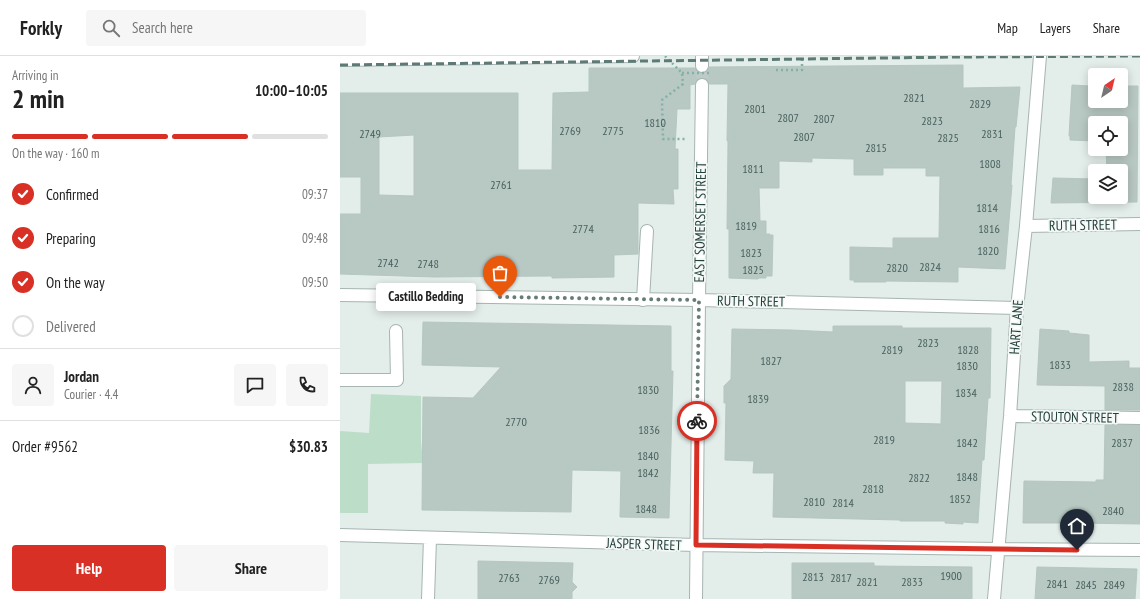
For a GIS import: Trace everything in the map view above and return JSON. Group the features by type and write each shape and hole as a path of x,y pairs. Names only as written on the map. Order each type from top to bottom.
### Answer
{"street":[{"path":"340,60 633,56"},
{"name":"HART LANE","path":"994,599 1010,416 1017,308 1026,226 1040,56"},
{"name":"EAST SOMERSET STREET","path":"696,599 702,85"},
{"name":"RUTH STREET","path":"1026,226 1140,224"},
{"path":"643,300 647,231"},
{"name":"RUTH STREET","path":"340,295 699,300 1017,308"},
{"path":"340,380 397,380 396,331"},
{"name":"STOUTON STREET","path":"1010,416 1140,418"},
{"name":"JASPER STREET","path":"340,535 696,545 1140,550"},
{"path":"428,599 430,538"}],"path":[{"path":"665,56 682,73 683,84 662,100 663,139 674,139"},
{"path":"776,70 802,70 802,56"},
{"path":"682,73 705,65"}],"green space":[{"path":"371,394 421,396 421,441 423,463 368,464 368,513 340,513 340,431 369,433"}],"building":[{"path":"963,65 963,88 1020,87 1015,127 1005,269 958,267 958,282 854,282 854,280 850,280 850,247 893,248 893,238 939,238 940,176 926,176 926,168 883,168 883,175 854,175 854,159 812,158 812,162 779,161 779,188 759,188 760,221 766,221 766,234 773,235 772,276 766,276 766,278 758,279 729,278 729,229 727,229 728,84 709,84 706,79 702,78 698,79 695,84 690,85 690,109 677,109 675,149 678,149 678,189 673,189 674,204 638,203 638,254 614,255 614,277 434,277 340,274 340,214 361,214 361,177 340,177 340,93 518,93 518,170 552,170 553,93 589,92 589,68 695,68 698,72 702,73 706,72 709,67","holes":["414,135 414,196 379,195 379,137"]},
{"path":"1072,85 1088,86 1088,108 1128,108 1128,86 1138,86 1137,202 1128,202 1128,164 1107,164 1106,156 1128,156 1128,116 1088,116 1088,141 1070,140"},
{"path":"1053,178 1088,179 1088,203 1051,203"},
{"path":"423,322 671,326 671,371 673,371 669,518 620,517 621,471 572,470 571,512 422,510 423,397 473,398 501,367 422,365"},
{"path":"833,326 991,328 990,398 988,398 984,460 982,460 978,523 963,522 963,524 945,523 945,521 773,517 774,473 753,473 754,461 725,460 726,403 724,403 724,386 731,379 732,329 833,332","holes":["905,381 942,381 941,424 905,423"]},
{"path":"1040,329 1069,331 1069,333 1089,335 1089,362 1129,361 1129,368 1140,368 1140,410 1105,410 1105,386 1037,385"},
{"path":"1105,425 1140,425 1140,524 1077,523 1073,529 1068,523 1023,523 1024,481 1096,482 1096,480 1104,480"},
{"path":"478,561 573,563 572,582 577,587 572,592 572,599 478,599"},
{"path":"792,563 874,563 874,566 972,567 972,599 792,599"},
{"path":"1037,567 1137,569 1135,599 1035,599"}],"tunnel":[{"path":"702,66 702,85"}],"railway":[{"path":"340,65 1140,56"}],"way so far":[{"path":"500,297 699,300 697,421"}],"place":[{"name":"Castillo Bedding","path":"500,297"}],"route":[{"path":"697,421 696,545 1077,550"}]}
